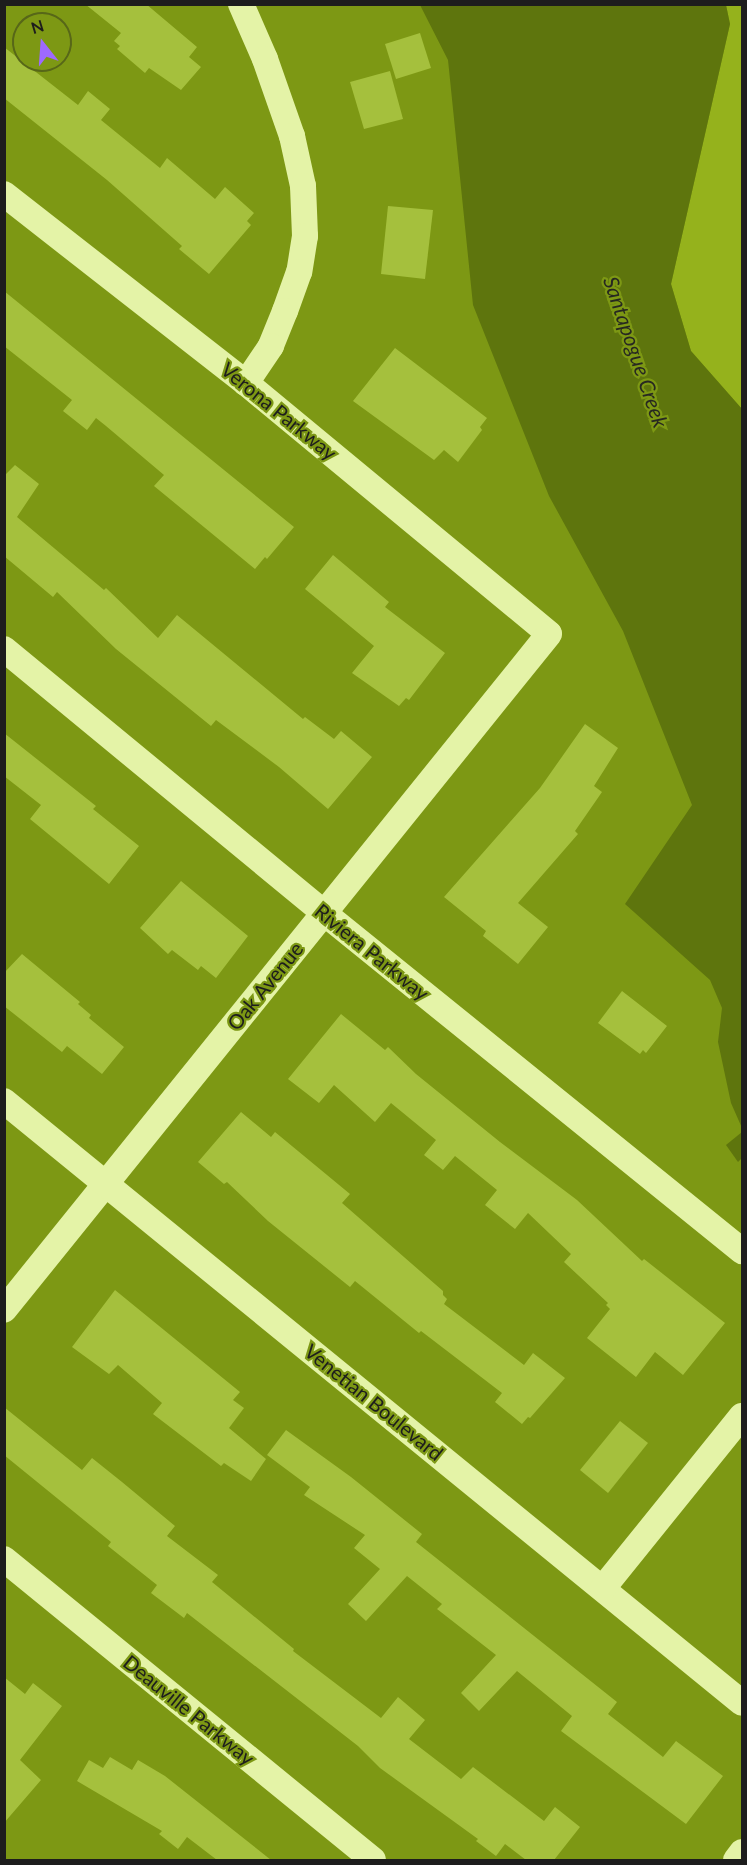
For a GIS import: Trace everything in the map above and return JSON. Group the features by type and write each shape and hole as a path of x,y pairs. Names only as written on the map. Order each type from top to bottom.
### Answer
{"street":[{"path":"241,4 265,58 292,136 303,186 305,236 299,272 271,346 246,383"},
{"name":"Verona Parkway","path":"4,194 246,383 549,634"},
{"name":"Oak Avenue","path":"4,1310 549,634"},
{"name":"Riviera Parkway","path":"4,649 324,913 742,1251"},
{"name":"Venetian Boulevard","path":"4,1101 742,1703"},
{"path":"603,1588 742,1416"},
{"name":"Deauville Parkway","path":"4,1559 373,1860"},
{"path":"736,1860 742,1852"}],"shaded area":[{"path":"726,5 742,5 742,409 691,351 671,284 730,24"}],"water":[{"name":"Santapogue Creek","path":"420,5 726,5 730,24 671,284 691,351 742,409 742,1128 731,1103 718,1042 722,1008 710,980 625,904 692,805 623,631 549,496 473,305 448,60"},
{"path":"742,1132 742,1158 738,1162 726,1145"}],"building":[{"path":"85,4 146,4 197,47 189,57 201,67 181,90 149,68 145,73 117,49 120,46 114,41 121,33"},
{"path":"420,33 431,68 396,79 385,44"},
{"path":"4,47 12,53 12,72 36,72 78,105 88,91 110,109 101,120 160,168 167,158 215,199 225,187 254,213 247,221 251,225 209,274 179,249 182,246 107,180 4,98"},
{"path":"390,71 403,119 364,129 350,82"},
{"path":"388,206 433,210 425,279 381,274"},
{"path":"4,291 294,527 267,559 265,557 255,569 154,486 164,475 106,426 96,418 87,430 63,411 72,400 4,346"},
{"path":"395,348 487,418 480,427 482,430 458,462 444,450 434,460 353,401"},
{"path":"15,465 39,484 17,517 104,590 106,588 158,638 177,615 303,719 305,717 334,739 341,731 372,757 328,809 279,767 216,720 211,726 116,649 57,592 53,597 4,556 4,476"},
{"path":"333,555 389,602 385,607 445,653 409,700 406,698 399,706 352,673 374,646 305,589"},
{"path":"585,724 618,748 594,786 602,792 575,831 578,834 518,903 548,927 518,964 483,936 486,931 444,897 540,788"},
{"path":"4,733 96,806 93,809 139,846 109,884 30,819 41,805 4,776"},
{"path":"181,881 248,936 216,978 201,966 198,970 172,950 168,954 140,928"},
{"path":"22,954 80,1002 78,1004 91,1015 89,1018 124,1047 102,1074 67,1046 62,1052 4,1006 4,973"},
{"path":"622,991 667,1026 646,1053 643,1050 640,1054 598,1023"},
{"path":"341,1014 385,1050 388,1047 416,1074 500,1142 577,1200 642,1261 644,1259 725,1323 683,1375 655,1352 636,1377 587,1338 610,1309 606,1305 608,1303 564,1262 571,1254 528,1213 515,1229 485,1205 497,1190 455,1156 443,1170 424,1155 436,1140 391,1103 375,1122 334,1085 319,1103 288,1079"},
{"path":"241,1112 271,1137 275,1132 350,1194 342,1203 443,1291 447,1299 444,1304 524,1365 533,1353 565,1378 530,1418 528,1417 522,1424 495,1402 502,1393 421,1331 419,1333 355,1281 350,1287 268,1221 227,1182 224,1184 198,1162"},
{"path":"115,1290 240,1392 233,1400 244,1408 229,1428 266,1459 251,1481 224,1463 221,1466 153,1414 162,1403 118,1365 109,1374 72,1347"},
{"path":"4,1407 82,1470 92,1458 122,1482 175,1526 167,1536 218,1575 212,1582 294,1649 293,1651 381,1718 398,1697 425,1720 409,1739 461,1779 473,1767 544,1821 555,1807 580,1827 554,1860 526,1860 505,1844 496,1856 476,1841 478,1839 380,1768 358,1746 187,1613 184,1618 151,1593 157,1585 108,1546 111,1542 4,1455"},
{"path":"620,1421 648,1443 608,1493 580,1470"},
{"path":"286,1430 351,1477 422,1534 416,1542 617,1702 608,1714 663,1757 676,1741 723,1776 686,1824 561,1731 572,1716 517,1671 479,1711 461,1693 496,1655 437,1609 442,1604 407,1576 366,1621 348,1604 380,1569 354,1548 365,1535 304,1495 310,1487 267,1455"},
{"path":"4,1677 25,1694 33,1683 62,1706 20,1760 41,1780 4,1823"},
{"path":"110,1757 132,1770 138,1760 165,1776 271,1860 217,1860 187,1837 178,1849 159,1834 162,1831 77,1781 89,1760 103,1768"}]}
